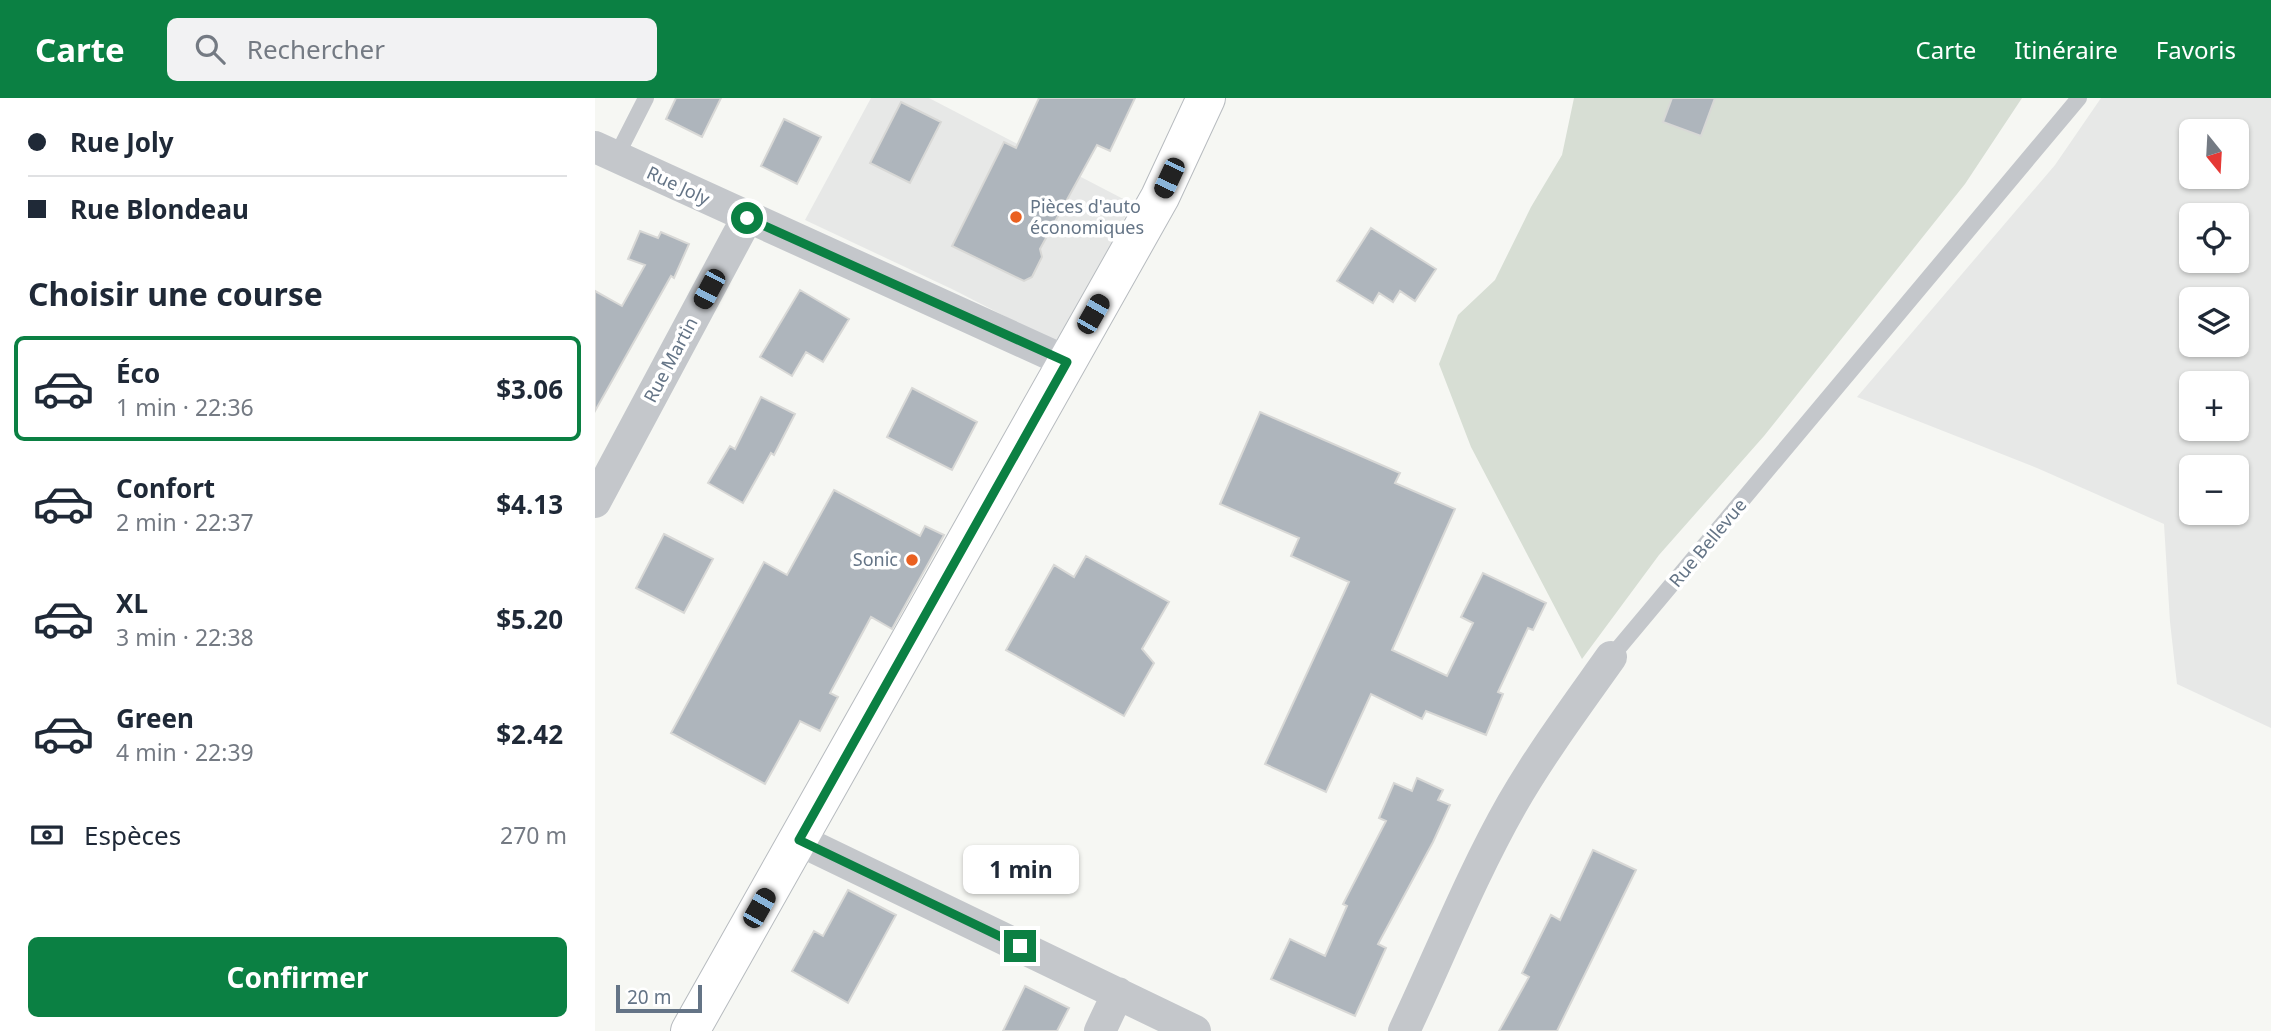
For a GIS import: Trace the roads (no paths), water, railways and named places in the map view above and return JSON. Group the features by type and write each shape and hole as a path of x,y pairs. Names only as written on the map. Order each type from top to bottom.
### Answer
{"main road":[{"path":"690,1031 1160,197 1206,98"}],"street":[{"name":"Rue Joly","path":"606,152 1067,362"},
{"name":"Rue Martin","path":"595,502 747,218"},
{"name":"Rue Bellevue","path":"1404,1031 1476,873 1512,804 1547,747 1612,657"},
{"path":"799,840 1195,1031"},
{"path":"1100,1031 1118,993"}],"lane":[{"path":"606,152 646,98"},
{"name":"Rue Bellevue","path":"1612,657 2079,98"}],"place":[{"name":"Pièces d'auto économiques","path":"1016,217"},
{"name":"Sonic","path":"912,560"}]}
